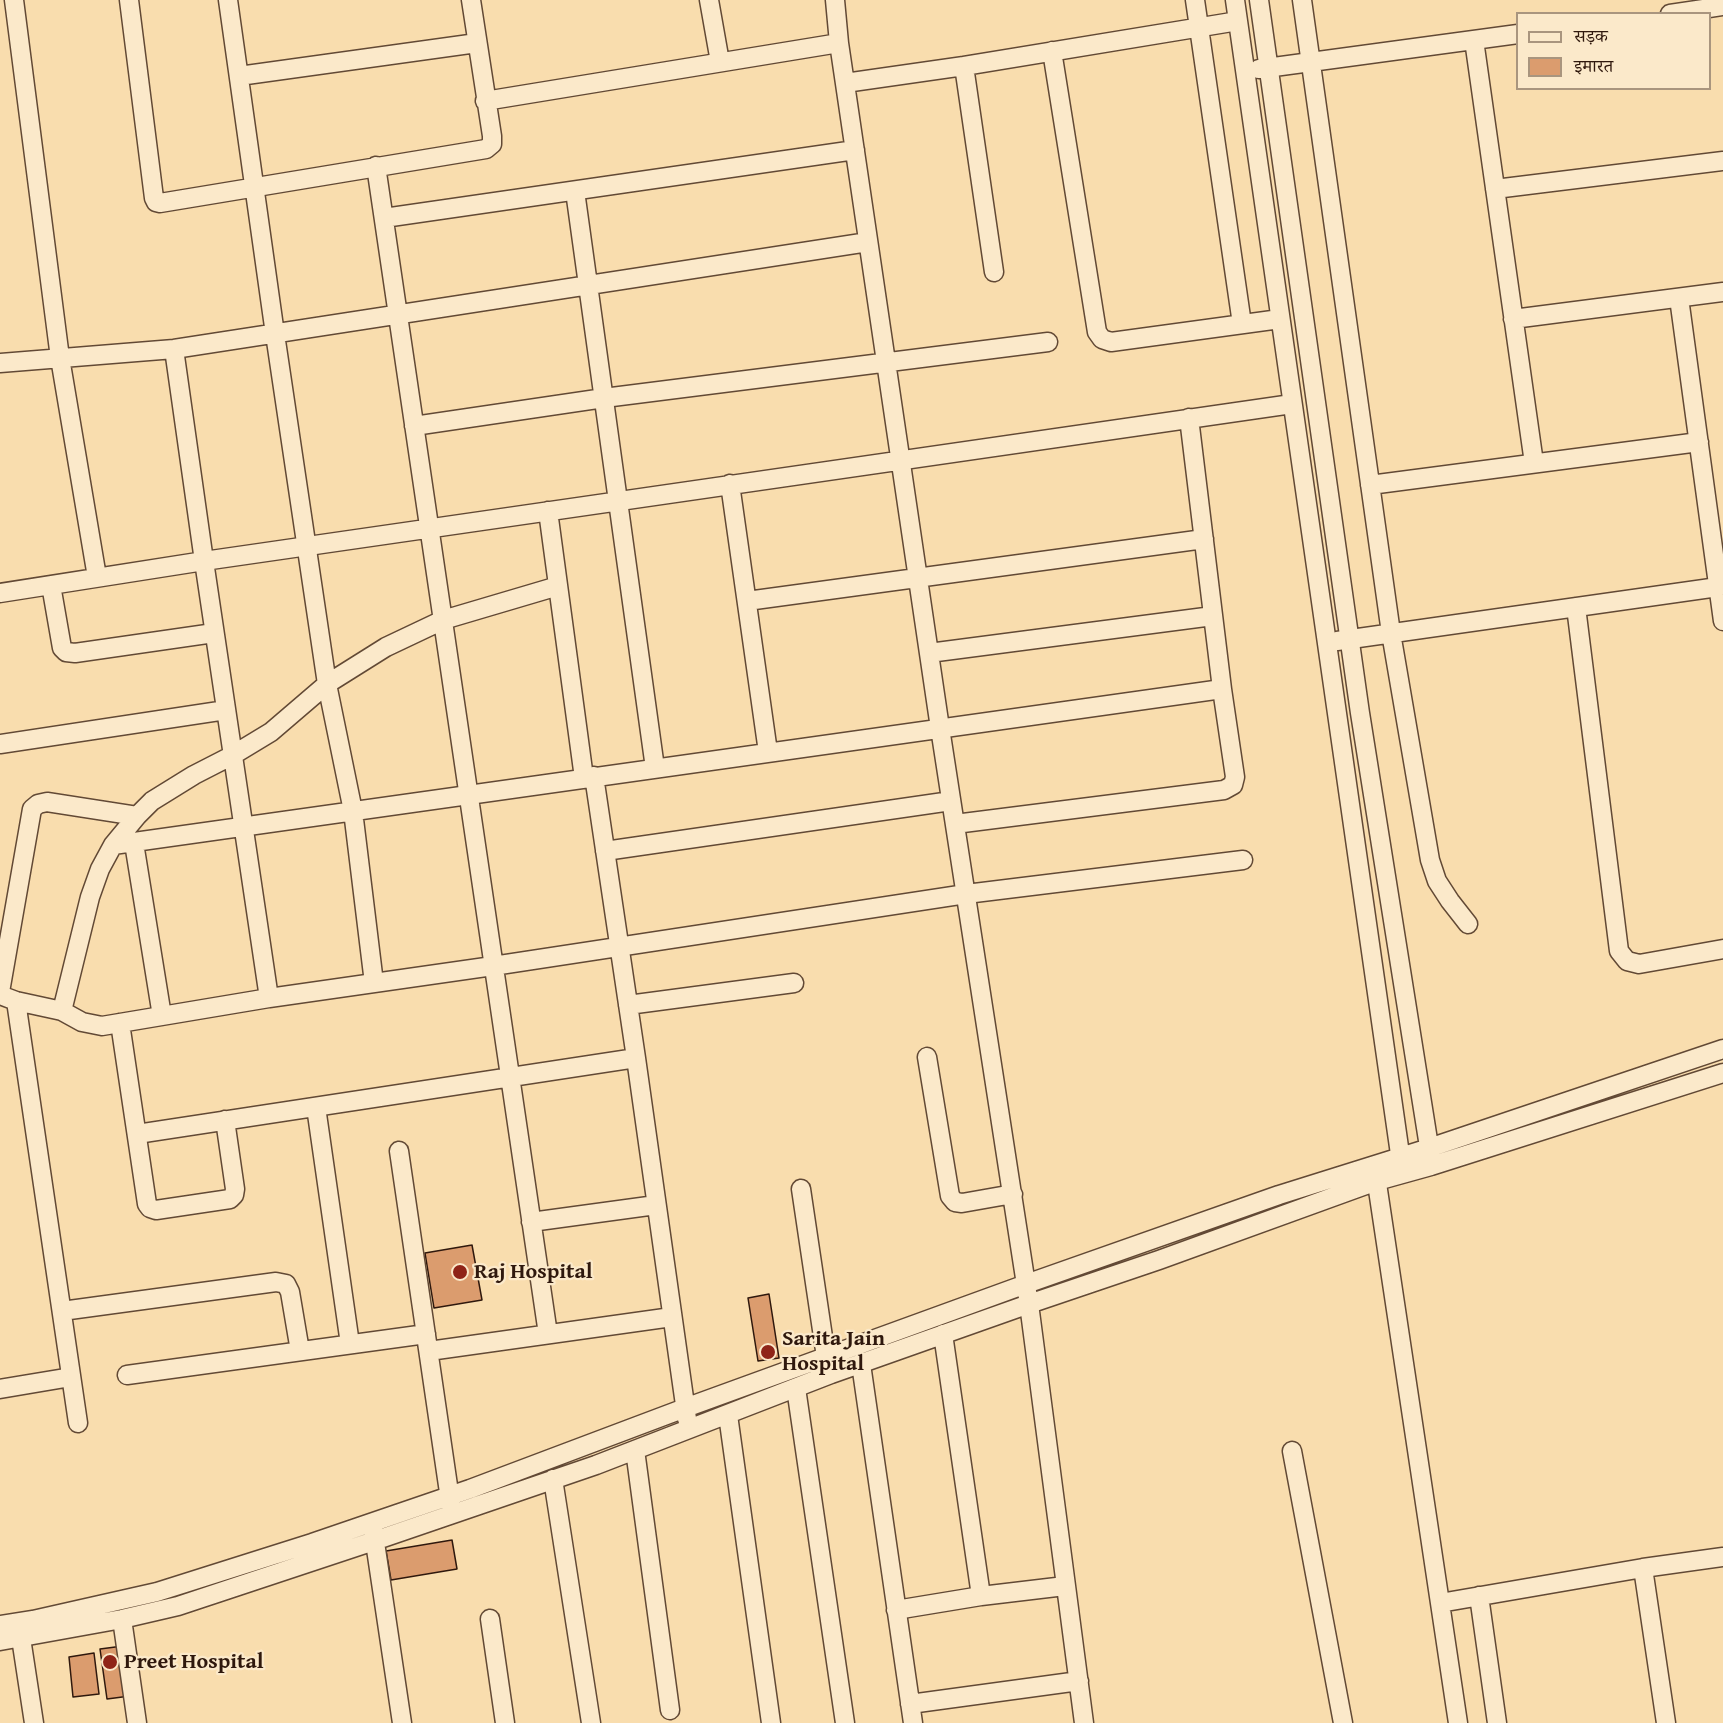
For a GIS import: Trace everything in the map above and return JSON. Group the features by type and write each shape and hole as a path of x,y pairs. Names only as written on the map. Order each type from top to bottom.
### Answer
{"street":[{"path":"14,0 60,358 97,577"},
{"path":"129,0 154,198 160,203 486,149 492,144 492,136 471,0"},
{"path":"228,0 327,684 353,811 374,982"},
{"path":"709,0 720,62"},
{"path":"835,0 839,43 940,728 1029,1304 1084,1723"},
{"path":"1195,0 1242,324"},
{"path":"1235,0 1401,1165"},
{"path":"1259,0 1349,639 1430,1157"},
{"path":"1302,0 1391,633 1430,860 1437,881 1468,924"},
{"path":"1683,12 1723,6"},
{"path":"845,83 1238,21"},
{"path":"1245,70 1516,34"},
{"path":"1474,40 1534,463"},
{"path":"239,76 477,43"},
{"path":"485,101 839,43"},
{"path":"1052,51 1097,332 1102,339 1111,342 1280,319"},
{"path":"964,66 994,272"},
{"path":"384,218 855,150"},
{"path":"1495,189 1723,161"},
{"path":"376,166 548,1334"},
{"path":"575,190 655,768"},
{"path":"0,363 174,349 868,242"},
{"path":"1514,320 1723,292"},
{"path":"1679,298 1723,621"},
{"path":"414,426 604,398 1048,342"},
{"path":"174,349 269,998"},
{"path":"0,593 730,484 1292,404"},
{"path":"955,824 1224,790 1233,785 1235,777 1189,418"},
{"path":"1370,485 1699,442"},
{"path":"730,484 768,752"},
{"path":"548,511 589,777 605,851 688,1429"},
{"path":"747,602 1204,539"},
{"path":"51,585 62,648 66,652 75,653 214,633"},
{"path":"62,1011 90,897 100,869 113,845 152,801 271,732 327,684 386,647 443,620 558,586"},
{"path":"1326,643 1718,587"},
{"path":"1576,607 1619,951 1627,962 1639,964 1723,950"},
{"path":"929,653 1213,616"},
{"path":"113,845 1222,689"},
{"path":"0,744 226,710"},
{"path":"605,851 951,801"},
{"path":"78,1423 62,1311 5,996 32,809 38,804 47,802 137,816"},
{"path":"134,843 162,1016"},
{"path":"5,996 62,1011 82,1022 102,1026 269,998 966,894 1243,860"},
{"path":"628,1005 794,983"},
{"path":"120,1023 147,1204 150,1208 156,1210 230,1199 234,1195 225,1120"},
{"path":"1430,1157 1662,1068 1723,1049"},
{"path":"927,1057 950,1196 955,1202 962,1203 1013,1194"},
{"path":"137,1134 636,1058"},
{"path":"0,1641 122,1619 178,1606 451,1505 553,1479 635,1450 943,1334 1159,1260 1376,1173 1723,1073"},
{"path":"316,1107 350,1344"},
{"path":"399,1151 451,1505"},
{"path":"451,1505 549,1460 1026,1284 1270,1198 1376,1173"},
{"path":"1376,1173 1458,1723"},
{"path":"801,1189 826,1357"},
{"path":"531,1222 656,1205"},
{"path":"62,1311 276,1282 286,1284 290,1292 300,1351"},
{"path":"127,1375 350,1344 427,1342 548,1334 672,1317"},
{"path":"943,1334 981,1596"},
{"path":"861,1364 913,1723"},
{"path":"0,1389 71,1377"},
{"path":"796,1388 844,1723"},
{"path":"728,1414 771,1723"},
{"path":"635,1450 670,1710"},
{"path":"1292,1451 1343,1723"},
{"path":"553,1479 591,1723"},
{"path":"0,1625 95,1607 373,1532"},
{"path":"373,1532 402,1723"},
{"path":"1440,1603 1643,1568 1723,1557"},
{"path":"1643,1568 1666,1723"},
{"path":"896,1610 981,1596 1065,1586"},
{"path":"173,1587 178,1606"},
{"path":"1479,1596 1497,1723"},
{"path":"122,1619 137,1723"},
{"path":"490,1619 505,1723"},
{"path":"21,1638 34,1723"},
{"path":"910,1704 1079,1682"}],"building":[{"path":"472,1245 482,1300 434,1308 425,1253"},
{"path":"769,1294 779,1358 758,1361 748,1298"},
{"path":"452,1540 457,1569 391,1580 386,1551"},
{"path":"123,1646 130,1696 107,1699 100,1649"},
{"path":"94,1653 99,1694 73,1697 69,1657"}],"place":[{"name":"Raj Hospital","path":"460,1272"},
{"name":"Sarita Jain Hospital","path":"768,1352"},
{"name":"Preet Hospital","path":"110,1662"}]}
